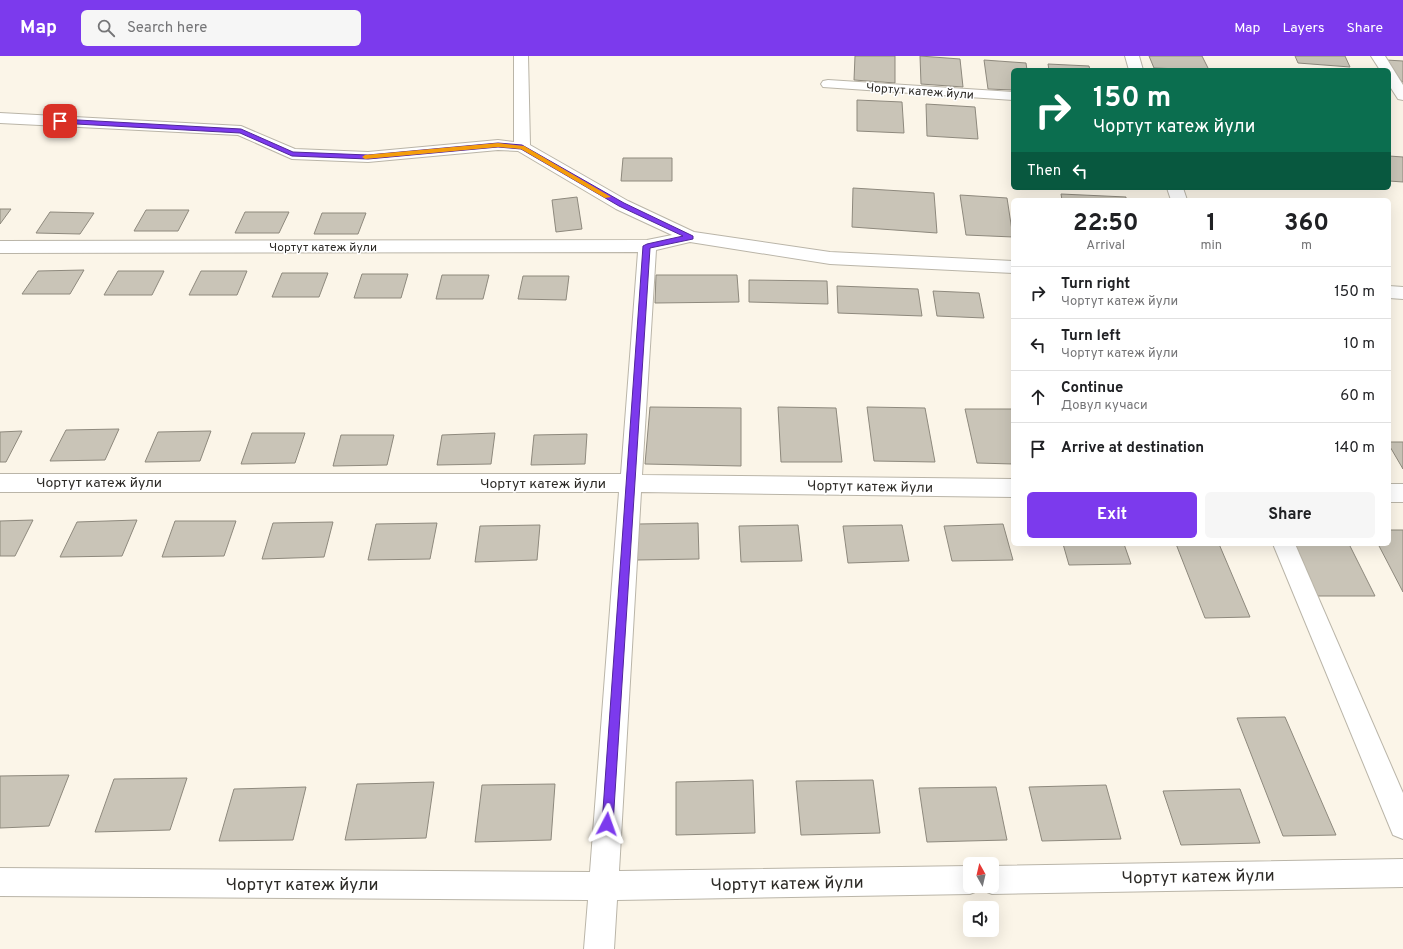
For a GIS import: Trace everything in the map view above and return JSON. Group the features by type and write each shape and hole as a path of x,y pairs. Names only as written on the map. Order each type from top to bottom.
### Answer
{"street":[{"path":"0,118 241,131 292,154 368,157 498,145 522,147 521,56"},
{"path":"1132,56 1135,68"},
{"path":"1378,56 1385,68"},
{"path":"1391,77 1403,96"},
{"name":"Чортут катеж йули","path":"828,84 1011,96"},
{"name":"Чортут катеж йули","path":"522,147 622,205 690,237 830,258 1011,267"},
{"name":"Чортут катеж йули","path":"0,247 647,246 690,237"},
{"path":"599,949 647,246"},
{"path":"1391,292 1403,293"},
{"name":"Чортут катеж йули","path":"0,483 631,483 1011,488"},
{"path":"1391,493 1403,493"},
{"path":"1285,546 1403,825"},
{"name":"Чортут катеж йули","path":"999,880 1403,873"},
{"name":"Чортут катеж йули","path":"0,882 603,886 963,880"}],"building":[{"path":"855,56 895,56 895,83 854,80"},
{"path":"920,56 960,59 963,87 921,84"},
{"path":"1149,56 1202,56 1208,68 1154,68"},
{"path":"1295,56 1345,56 1350,67 1298,63"},
{"path":"984,60 1026,63 1027,68 1011,68 1011,90 988,89"},
{"path":"1386,60 1403,61 1403,82 1402,82"},
{"path":"1048,64 1089,66 1090,68 1049,68"},
{"path":"857,100 902,102 904,133 857,131"},
{"path":"926,104 975,107 978,139 927,136"},
{"path":"1391,156 1403,157 1403,182 1391,181"},
{"path":"623,158 672,158 672,181 621,181"},
{"path":"853,188 934,193 937,233 852,227"},
{"path":"1061,194 1126,197 1126,198 1062,198"},
{"path":"960,195 1007,198 1011,224 1011,237 966,235"},
{"path":"577,197 582,229 556,232 552,200"},
{"path":"0,209 11,209 0,224"},
{"path":"146,210 189,210 178,231 134,231"},
{"path":"50,212 94,213 80,234 36,233"},
{"path":"245,212 289,212 279,233 235,233"},
{"path":"322,213 366,213 358,234 314,234"},
{"path":"84,270 70,294 22,294 38,271"},
{"path":"118,271 164,271 152,295 104,295"},
{"path":"201,271 247,271 237,295 189,295"},
{"path":"282,273 328,273 319,297 272,297"},
{"path":"362,274 408,274 401,298 354,298"},
{"path":"442,275 489,275 483,299 436,299"},
{"path":"656,275 737,275 739,302 655,303"},
{"path":"523,276 569,276 566,300 518,299"},
{"path":"749,280 827,281 828,304 749,302"},
{"path":"837,286 918,289 922,316 838,313"},
{"path":"933,291 979,293 984,318 937,316"},
{"path":"650,407 741,408 741,466 645,464"},
{"path":"778,407 836,408 842,462 781,462"},
{"path":"867,407 925,408 935,462 874,461"},
{"path":"965,409 1011,409 1011,464 977,463"},
{"path":"119,429 105,460 50,461 66,430"},
{"path":"22,431 6,462 0,462 0,432"},
{"path":"211,431 200,461 145,462 158,432"},
{"path":"252,433 305,433 295,463 241,464"},
{"path":"495,433 491,464 437,465 442,435"},
{"path":"587,434 585,464 531,465 534,435"},
{"path":"341,435 394,435 387,465 333,466"},
{"path":"1391,442 1403,442 1403,469 1391,448"},
{"path":"33,520 15,556 0,556 0,521"},
{"path":"137,520 122,556 60,557 77,522"},
{"path":"175,521 236,521 224,556 162,557"},
{"path":"333,522 324,557 262,559 273,523"},
{"path":"437,523 430,559 368,560 376,524"},
{"path":"698,523 699,559 637,560 638,524"},
{"path":"1003,524 1013,560 952,561 944,526"},
{"path":"540,525 537,560 475,562 480,526"},
{"path":"798,525 802,561 741,562 739,526"},
{"path":"902,525 909,561 848,563 843,526"},
{"path":"1391,530 1403,530 1403,592 1379,546 1391,546"},
{"path":"1064,546 1125,546 1131,564 1069,565"},
{"path":"1177,546 1220,546 1250,617 1205,618"},
{"path":"1285,546 1350,546 1375,596 1307,596"},
{"path":"1285,717 1336,835 1283,836 1237,718"},
{"path":"69,775 49,826 0,828 0,776"},
{"path":"187,778 170,830 95,832 114,779"},
{"path":"753,780 755,833 676,835 676,782"},
{"path":"873,780 880,833 801,835 796,781"},
{"path":"434,782 426,838 345,840 357,784"},
{"path":"555,784 551,840 475,842 482,785"},
{"path":"1106,785 1121,839 1042,841 1029,787"},
{"path":"306,787 293,840 219,841 234,789"},
{"path":"996,787 1007,840 927,842 919,788"},
{"path":"1240,789 1260,843 1181,845 1163,791"}],"slow traffic":[{"path":"365,157 498,145 522,147 607,197"}],"route":[{"path":"60,121 241,131 292,154 368,157 498,145 522,147 622,205 690,237 647,246 607,824"}]}
